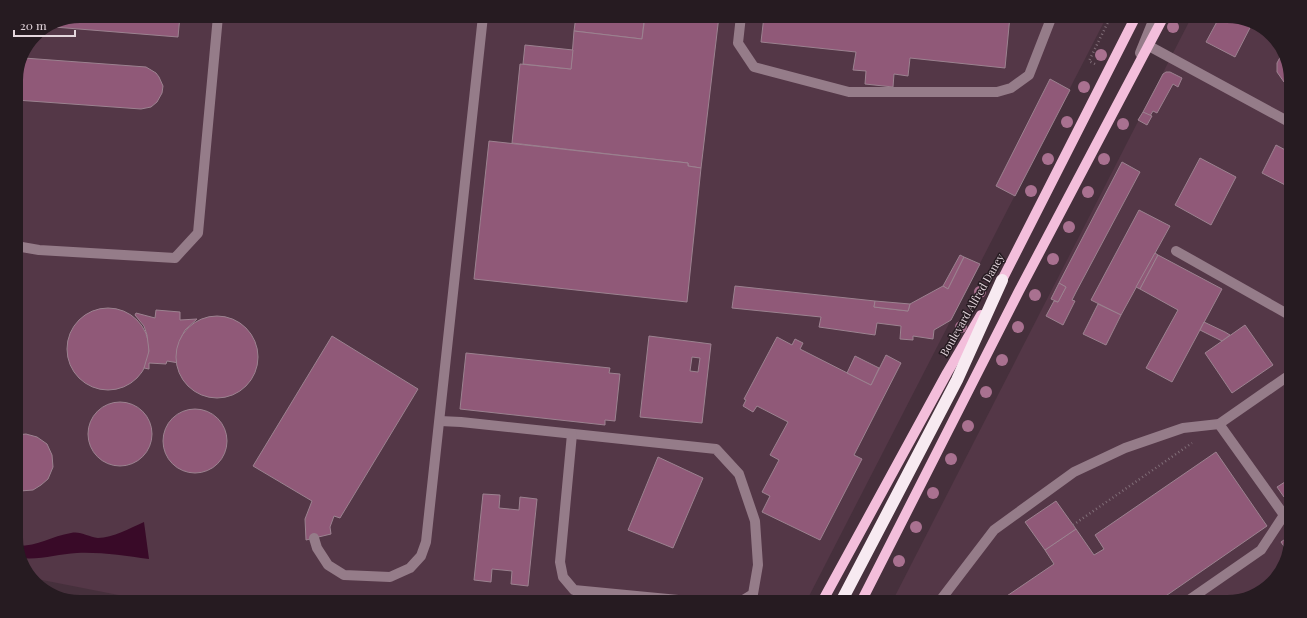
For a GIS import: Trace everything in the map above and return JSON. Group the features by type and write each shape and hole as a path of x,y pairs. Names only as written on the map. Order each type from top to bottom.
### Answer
{"highway":[{"path":"845,595 957,380 1002,280"}],"main road":[{"name":"Boulevard Alfred Daney","path":"826,595 947,373 1002,280 1132,23"},
{"path":"865,595 1019,290 1160,23"}],"street":[{"path":"23,247 39,250 175,258 198,233 217,23"},
{"path":"314,538 317,548 328,565 344,575 390,577 410,568 421,556 426,542 481,23"},
{"path":"741,23 738,43 754,67 849,92 997,92 1011,88 1029,75 1049,23"},
{"path":"1130,82 1152,23"},
{"path":"1149,46 1284,119"},
{"path":"1176,251 1284,312"},
{"path":"944,595 994,530 1074,472 1125,448 1183,428 1219,424 1284,379"},
{"path":"440,421 716,449 739,474 755,521 758,565 753,594 751,595"},
{"path":"1196,595 1261,550 1284,515 1219,424"},
{"path":"572,434 560,562 563,577 574,590 626,595"}],"path":[{"path":"1073,524 1200,437 1201,426"}],"shaded area":[{"path":"80,23 1103,23 810,595 118,595 41,580 29,563 23,542 23,76 27,58 33,48 48,33 58,27"},
{"path":"1188,23 1238,24 1249,27 1262,35 1272,45 1276,52 1281,62 1284,76 1284,538 1280,560 1270,576 1252,589 1234,595 896,595"},
{"path":"144,522 149,559 95,553 27,558 24,549 24,546 64,534 81,533 98,538 104,538"}],"building":[{"path":"80,23 179,23 178,37 58,27"},
{"path":"575,23 644,23 642,39 574,31"},
{"path":"644,23 718,23 701,168 688,166 688,163 512,143 520,64 571,69 574,31 642,39"},
{"path":"763,23 1009,23 1005,68 910,58 908,76 894,74 893,87 865,84 866,71 853,70 856,52 761,42"},
{"path":"1216,23 1238,24 1250,28 1235,57 1206,42"},
{"path":"525,45 573,50 571,69 523,64"},
{"path":"27,58 146,67 156,73 163,86 162,93 157,102 151,107 141,109 23,101 23,76"},
{"path":"1279,59 1283,69 1284,82 1277,72 1277,63"},
{"path":"1170,72 1182,78 1178,87 1173,84 1157,113 1153,111 1150,116 1143,112 1163,74"},
{"path":"1050,79 1070,90 1015,196 996,186"},
{"path":"1143,112 1152,116 1147,125 1138,120"},
{"path":"489,141 688,163 688,166 701,168 687,302 474,279"},
{"path":"1276,145 1284,149 1284,184 1262,173"},
{"path":"1200,158 1236,177 1211,225 1175,205"},
{"path":"1122,162 1140,172 1076,292 1072,300 1075,301 1063,325 1046,316 1054,301 1058,302 1066,287 1059,283"},
{"path":"1139,210 1170,226 1121,315 1091,300"},
{"path":"1155,253 1158,255 1140,289 1136,287"},
{"path":"960,255 964,257 948,289 943,286"},
{"path":"1158,255 1222,289 1172,382 1146,368 1178,310 1140,289"},
{"path":"964,257 980,264 951,320 934,330 933,339 913,336 913,340 900,339 901,326 877,323 875,335 819,327 821,317 732,308 735,286 875,301 874,307 908,311 910,304 943,286 948,289"},
{"path":"1059,283 1066,287 1058,302 1051,299"},
{"path":"875,301 910,304 908,311 874,307"},
{"path":"1098,304 1121,315 1106,345 1083,334"},
{"path":"108,308 124,311 137,320 146,333 149,349 146,365 137,378 124,387 108,390 92,387 79,378 70,365 67,349 70,333 79,320 92,311"},
{"path":"156,310 180,312 180,320 197,319 185,330 180,340 178,350 179,363 167,361 166,364 149,363 149,369 144,368 149,351 147,335 144,326 135,315 136,313 155,318"},
{"path":"217,316 233,319 246,328 255,341 258,357 255,373 246,386 233,395 217,398 201,395 188,386 179,373 176,357 179,341 188,328 201,319"},
{"path":"1204,322 1230,335 1222,341 1200,330"},
{"path":"1245,325 1273,365 1232,393 1205,353"},
{"path":"332,336 418,389 340,518 334,516 330,527 331,534 306,540 305,519 312,501 253,466"},
{"path":"649,336 711,344 702,423 640,417","holes":["692,357 700,358 698,372 690,371"]},
{"path":"777,337 792,345 795,339 803,343 800,349 871,385 886,355 901,363 854,455 862,459 820,540 762,512 770,496 762,492 779,460 770,455 788,422 757,406 753,412 743,406 746,400 744,399"},
{"path":"466,353 610,368 609,373 620,374 615,421 605,420 605,425 460,409"},
{"path":"855,356 879,368 871,385 847,373"},
{"path":"120,402 138,408 146,416 152,434 146,452 138,460 120,466 102,460 94,452 88,434 94,416 102,408"},
{"path":"195,409 213,415 221,423 227,441 221,459 213,467 195,473 177,467 169,459 163,441 169,423 177,415"},
{"path":"23,434 37,437 47,444 52,455 53,467 48,479 33,490 23,491"},
{"path":"1216,452 1267,526 1167,595 1008,595 1054,564 1045,550 1076,529 1094,555 1104,549 1095,535"},
{"path":"658,457 703,478 673,548 628,530"},
{"path":"1284,483 1284,497 1277,487"},
{"path":"483,494 500,495 499,508 519,510 520,497 537,499 528,586 511,584 512,571 492,569 491,582 474,580"},
{"path":"1056,501 1076,529 1045,550 1025,522"}]}
